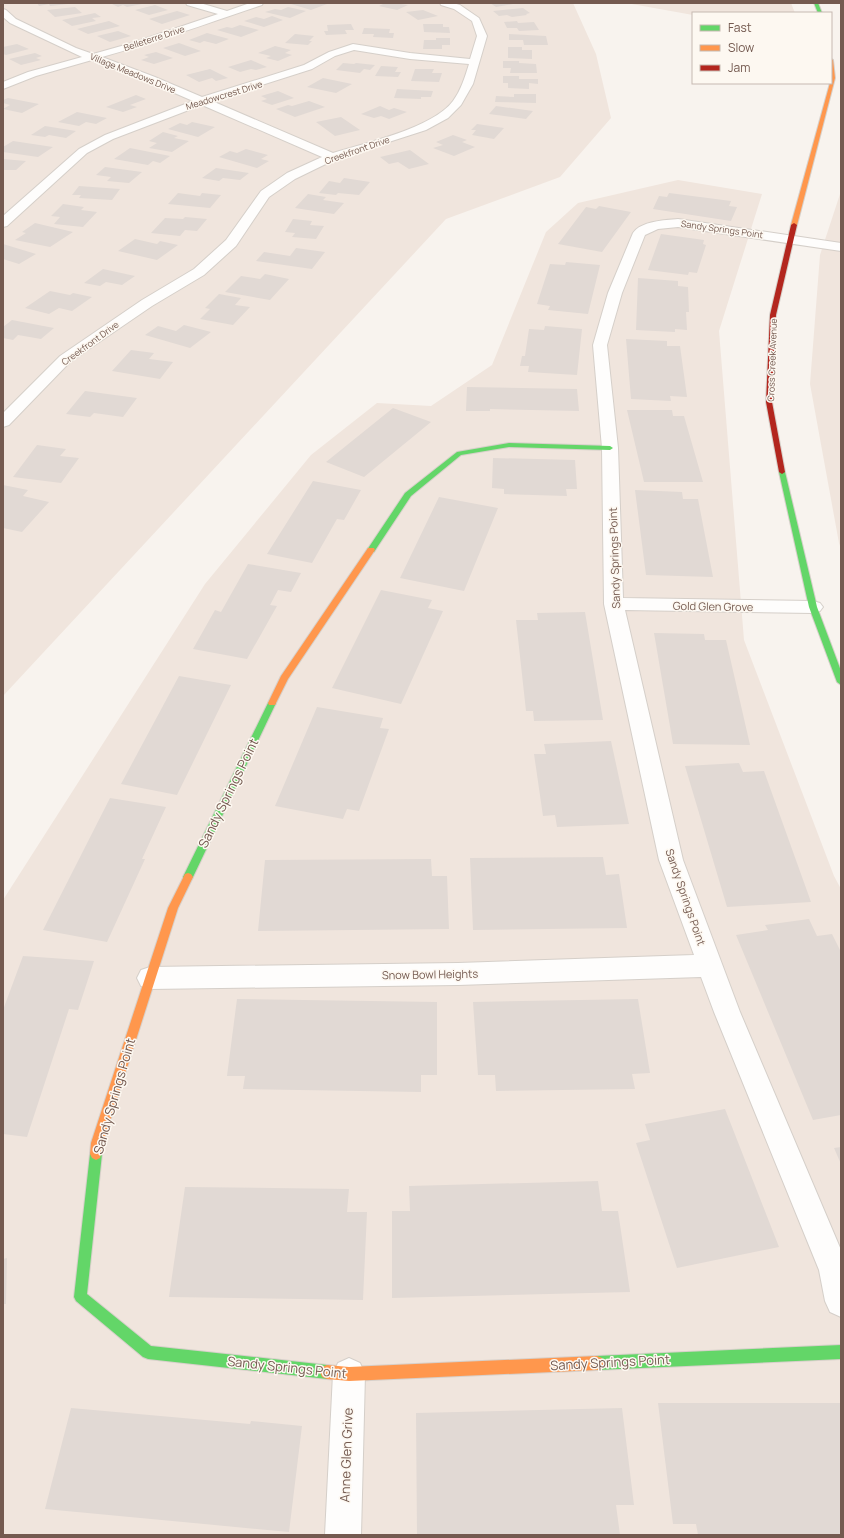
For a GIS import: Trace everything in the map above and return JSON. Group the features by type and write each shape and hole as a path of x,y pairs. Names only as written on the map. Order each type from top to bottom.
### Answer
{"street":[{"path":"190,3 228,14"},
{"name":"Belleterre Drive","path":"3,86 32,74 135,45 259,3"},
{"name":"Creekfront Drive","path":"4,420 65,359 147,303 199,272 231,243 265,194 291,176 332,157 422,128 444,116 456,103 468,84 482,36 476,20 457,7 444,3"},
{"name":"Village Meadows Drive","path":"3,12 14,21 73,50 202,101 332,157"},
{"name":"Meadowcrest Drive","path":"3,223 83,151 109,137 202,101 231,91 274,80 308,67 332,54 353,47 410,56 474,62"},
{"name":"Cross Creek Avenue","path":"832,69 832,82"},
{"name":"Cross Creek Avenue","path":"831,84 790,239 773,315 769,402 786,496 813,608 841,682"},
{"name":"Sandy Springs Point","path":"841,247 678,222 655,225 639,233 615,293 600,345 610,448 614,604 671,860 727,1012 834,1270 841,1301"},
{"name":"Sandy Springs Point","path":"610,448 509,445 459,453 408,495 284,678 173,908 97,1143 80,1296 148,1352 349,1374 841,1352"},
{"name":"Gold Glen Grove","path":"614,604 813,608"},
{"name":"Snow Bowl Heights","path":"150,978 458,974 710,966"},
{"name":"Anne Glen Grive","path":"343,1535 349,1374"}],"shaded area":[{"path":"3,3 573,3 596,54 611,118 560,177 446,219 3,696"},
{"path":"626,3 791,3 795,12 692,12 692,15"},
{"path":"678,180 762,194 719,331 744,640 834,876 841,889 841,1535 3,1535 3,900 205,584 311,455 377,403 431,406 492,365 546,232 578,203"},
{"path":"841,191 841,549 810,384 820,255"}],"building":[{"path":"37,3 68,4 50,6 49,4 39,6"},
{"path":"110,3 142,4 127,7 123,5 118,7"},
{"path":"385,3 402,3 401,4 408,5 397,10 379,6"},
{"path":"490,3 513,3 513,4 496,7"},
{"path":"291,4 327,4 311,10"},
{"path":"155,5 168,10 149,15 135,10"},
{"path":"75,7 82,13 55,17 47,10"},
{"path":"288,7 306,11 290,18 265,12 275,9 281,10"},
{"path":"523,8 530,13 526,14 527,15 512,17 507,15 499,16 493,11"},
{"path":"423,10 438,16 418,20 406,12"},
{"path":"177,11 190,15 162,24 149,19"},
{"path":"95,13 101,17 92,18 96,21 72,26 62,20"},
{"path":"272,16 283,20 264,27 244,21 256,17 264,19"},
{"path":"109,21 120,26 88,34 77,29"},
{"path":"517,21 518,23 534,22 539,30 519,31 517,28 507,28 504,22"},
{"path":"351,24 354,30 345,30 347,34 326,35 324,31 328,31 327,25"},
{"path":"423,24 443,24 443,27 449,27 450,33 424,32"},
{"path":"240,25 259,30 241,37 217,30 227,27 232,28"},
{"path":"364,28 390,29 389,33 394,33 393,38 373,37 374,34 362,34"},
{"path":"118,31 131,36 110,42 97,36"},
{"path":"207,33 229,39 216,44 204,41 200,43 189,40"},
{"path":"295,34 314,36 309,41 312,41 308,45 285,43"},
{"path":"509,34 546,36 548,45 524,45 523,40 509,40"},
{"path":"436,38 450,38 450,45 442,45 442,49 423,49 424,40 436,40"},
{"path":"179,43 201,51 185,56 163,48"},
{"path":"17,44 29,49 6,55 3,54 3,47"},
{"path":"275,46 291,50 285,53 292,55 278,61 266,58 271,56 258,53"},
{"path":"508,47 522,47 522,50 532,50 532,59 508,58"},
{"path":"156,52 173,58 154,64 141,60 149,57 144,55"},
{"path":"35,53 42,56 36,58 41,60 21,65 9,59"},
{"path":"251,60 267,67 240,72 228,67"},
{"path":"503,61 519,61 519,63 536,64 537,73 510,73 511,68 503,68"},
{"path":"343,63 375,65 370,70 364,69 360,73 336,70"},
{"path":"381,66 398,67 395,72 401,72 398,77 375,76"},
{"path":"210,69 228,78 216,81 212,78 199,82 186,75"},
{"path":"415,69 434,69 432,73 442,73 439,82 411,81"},
{"path":"503,76 519,76 519,79 538,79 538,84 529,83 529,89 508,88 508,83 503,83"},
{"path":"323,78 352,84 336,93 307,87"},
{"path":"397,89 433,91 431,97 421,97 421,99 394,98"},
{"path":"278,91 294,98 272,105 261,101 267,99 261,96"},
{"path":"514,94 536,94 536,103 495,102 496,96 514,97"},
{"path":"136,95 146,99 130,105 137,107 123,112 106,107"},
{"path":"8,98 39,104 22,113 3,109 10,105 3,103 3,100"},
{"path":"309,101 325,107 295,117 276,109 288,105 292,106"},
{"path":"380,106 389,110 394,108 407,112 389,119 381,116 374,118 361,114"},
{"path":"496,106 533,111 526,119 489,114"},
{"path":"77,112 107,118 96,124 86,122 79,126 58,122"},
{"path":"341,117 360,130 335,136 316,122"},
{"path":"192,122 215,127 198,137 168,129 180,123 187,125"},
{"path":"477,124 504,128 494,139 472,135 476,130 471,130"},
{"path":"45,126 76,131 66,138 49,135 45,137 31,135"},
{"path":"163,132 178,136 174,138 189,141 172,152 149,148 157,143 149,141"},
{"path":"453,135 467,140 462,142 475,147 454,156 433,148 443,145 436,142"},
{"path":"13,141 53,147 38,157 3,152 3,147"},
{"path":"130,148 170,156 160,163 153,161 148,165 114,159"},
{"path":"246,149 268,155 261,159 269,161 257,168 219,157 230,151 237,153"},
{"path":"410,150 429,164 409,169 398,162 389,164 380,157"},
{"path":"3,159 26,161 16,170 4,170"},
{"path":"105,167 142,172 129,183 107,181 111,177 96,175"},
{"path":"216,168 249,173 240,180 223,178 219,181 202,178"},
{"path":"344,178 370,182 359,195 319,193 329,181 340,183"},
{"path":"79,186 120,189 112,200 79,198 81,195 72,195"},
{"path":"178,193 200,196 202,193 221,195 210,208 168,204"},
{"path":"669,193 731,201 729,206 737,207 731,221 653,209 659,196 667,197"},
{"path":"308,194 326,197 323,200 344,203 334,214 295,208"},
{"path":"63,204 84,207 81,210 97,212 83,227 54,224 60,217 51,216"},
{"path":"599,206 631,212 602,252 558,244 586,207 596,209"},
{"path":"185,217 207,219 197,231 185,230 180,236 151,233 165,218 183,219"},
{"path":"293,219 312,221 310,225 324,226 316,239 292,237 295,233 285,232"},
{"path":"35,223 73,232 50,247 15,240 26,233 22,232"},
{"path":"661,234 704,240 703,244 706,245 697,273 689,272 688,275 648,270"},
{"path":"135,239 157,244 160,241 178,245 157,260 118,251"},
{"path":"3,244 36,254 19,264 3,259"},
{"path":"296,248 325,252 312,269 256,261 264,252 290,256"},
{"path":"566,262 600,265 588,314 548,310 550,306 537,304 550,264 565,265"},
{"path":"103,269 135,276 122,285 106,282 100,286 84,283"},
{"path":"265,274 289,279 270,300 225,292 241,276 260,279"},
{"path":"638,278 678,281 678,286 688,287 689,312 686,312 687,330 675,329 675,332 636,330"},
{"path":"50,291 70,295 73,293 92,297 72,311 59,308 49,314 25,308"},
{"path":"219,294 241,298 235,305 250,307 233,325 200,319 210,309 205,308"},
{"path":"12,320 54,328 41,339 18,335 13,340 3,338 3,327"},
{"path":"184,325 211,332 190,348 145,335 158,326 176,331"},
{"path":"545,326 582,329 577,375 528,372 529,366 520,366 522,356 525,356 529,329 544,330"},
{"path":"626,339 667,341 667,346 680,346 687,397 670,396 671,401 631,399"},
{"path":"131,350 154,353 149,359 173,362 160,379 112,371"},
{"path":"467,387 577,389 579,411 490,409 490,411 466,411"},
{"path":"85,391 137,398 123,417 94,413 90,417 66,414"},
{"path":"393,408 431,422 364,477 326,462"},
{"path":"627,410 672,410 673,416 684,416 703,482 644,482"},
{"path":"37,445 66,449 60,456 79,458 61,483 13,477"},
{"path":"493,458 575,460 577,489 566,489 567,496 504,494 504,489 492,488"},
{"path":"313,481 361,490 344,520 337,519 312,563 267,554"},
{"path":"3,485 28,490 23,496 49,502 22,532 3,528"},
{"path":"635,490 682,492 683,499 698,499 713,577 646,575"},
{"path":"439,497 498,508 464,591 400,578"},
{"path":"248,564 301,573 291,592 278,590 270,605 277,606 247,659 193,649 215,610 221,612"},
{"path":"381,590 432,600 428,608 443,611 401,704 332,688"},
{"path":"585,612 603,720 534,721 533,711 526,711 516,620 538,620 537,613"},
{"path":"654,633 704,634 705,640 726,640 750,745 673,744"},
{"path":"179,676 231,685 177,795 121,784"},
{"path":"317,707 383,718 380,728 389,729 359,811 347,809 343,819 275,806"},
{"path":"611,741 629,824 557,827 555,815 543,816 534,754 546,754 544,744"},
{"path":"739,763 743,772 764,771 811,902 727,907 685,766"},
{"path":"110,798 166,807 142,859 145,859 107,942 43,930"},
{"path":"603,857 606,875 619,874 627,928 473,930 470,858"},
{"path":"431,859 432,876 447,876 449,929 258,931 265,860"},
{"path":"809,919 817,936 832,934 841,952 841,1115 813,1120 736,935 768,930 765,925"},
{"path":"23,956 94,961 78,1010 69,1009 27,1137 3,1134 3,1010"},
{"path":"237,999 437,1002 437,1075 421,1075 421,1092 243,1089 245,1076 227,1076"},
{"path":"638,999 650,1073 632,1074 635,1089 496,1091 495,1075 478,1075 473,1002"},
{"path":"725,1109 779,1247 677,1268 636,1143 650,1140 645,1124"},
{"path":"841,1147 841,1164 834,1148"},
{"path":"598,1181 602,1211 618,1211 630,1292 392,1298 392,1211 410,1211 409,1186"},
{"path":"185,1187 349,1189 347,1212 367,1212 363,1300 169,1297"},
{"path":"7,1258 6,1304 3,1304 3,1259"},
{"path":"658,1403 841,1403 841,1535 698,1535 696,1524 673,1524"},
{"path":"71,1408 250,1424 251,1421 302,1426 289,1532 45,1509"},
{"path":"622,1408 634,1505 616,1505 620,1535 417,1535 416,1413"}],"traffic: fast":[{"path":"816,3 820,12"},
{"path":"371,550 408,495 459,453 509,445 610,448"},
{"path":"782,472 813,607 841,682"},
{"path":"188,877 272,703"},
{"path":"96,1154 80,1297 148,1352 327,1372"},
{"path":"597,1363 841,1352"}],"traffic: slow":[{"path":"832,69 832,82"},
{"path":"794,225 831,84"},
{"path":"272,703 284,678 371,550"},
{"path":"96,1154 97,1143 173,908 188,877"},
{"path":"327,1372 349,1374 597,1363"}],"traffic: jam":[{"path":"782,472 769,402 773,315 794,225"}]}
